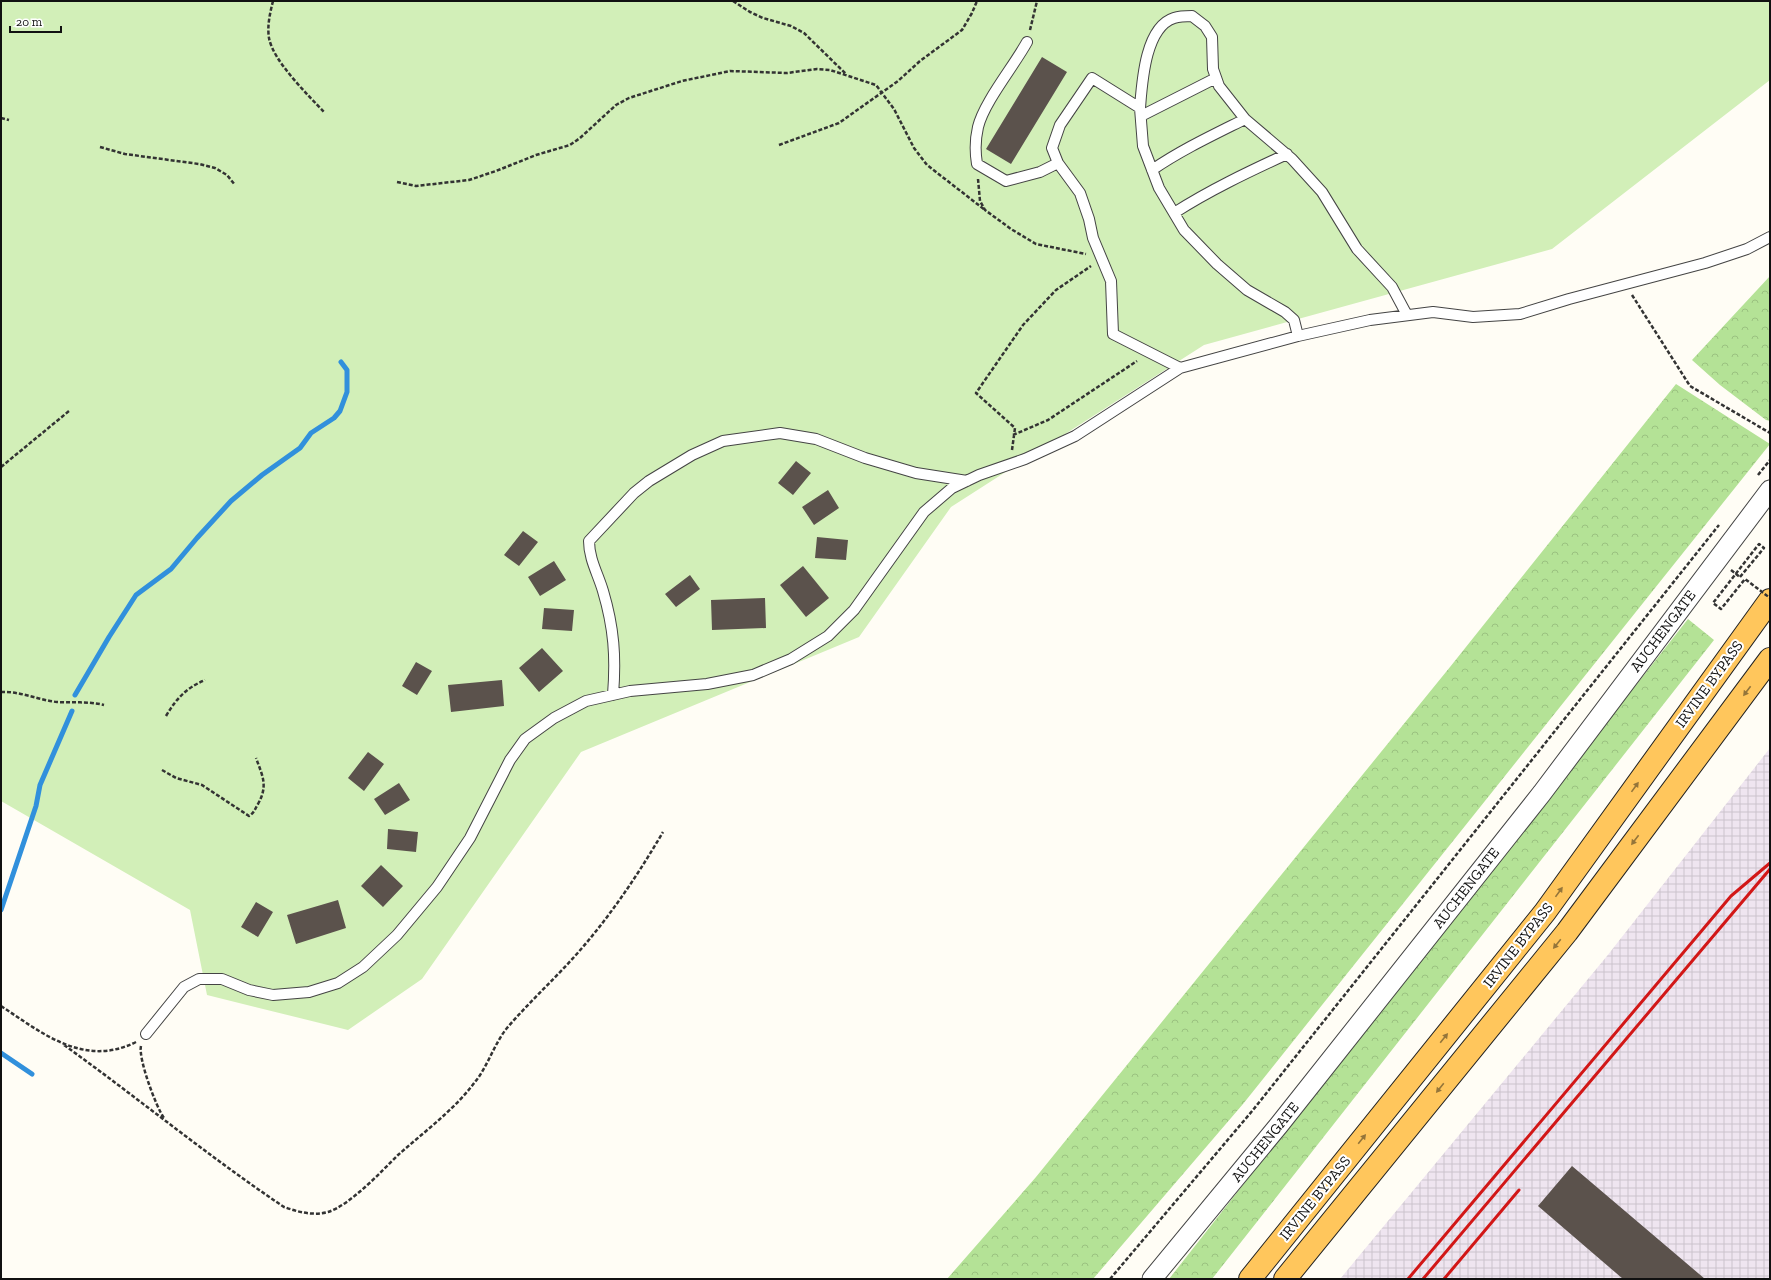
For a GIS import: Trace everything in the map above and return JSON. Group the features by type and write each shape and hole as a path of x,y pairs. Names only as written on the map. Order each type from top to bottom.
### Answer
{"highway":[{"name":"IRVINE BYPASS","path":"1250,1279 1545,912 1770,599"},
{"name":"IRVINE BYPASS","path":"1285,1279 1567,932 1770,659"}],"street":[{"name":"AUCHENGATE","path":"1152,1279 1279,1125 1542,794 1762,485"}],"lane":[{"path":"1298,336 1294,320 1284,312 1246,290 1217,264 1184,230 1159,188 1143,146 1140,112 1143,76 1151,44 1159,28 1173,18 1192,16 1205,26 1212,37 1213,69 1219,86 1245,119 1287,154 1322,192 1357,249 1392,287 1407,315"},
{"path":"1027,42 988,104 978,126 975,151 977,164 1006,181 1040,172 1058,163"},
{"path":"1140,112 1092,78 1060,125 1052,148 1058,163 1080,193 1089,218 1093,238 1111,281 1113,334 1180,368"},
{"path":"1140,112 1216,78"},
{"path":"1152,170 1187,148 1245,119"},
{"path":"1174,213 1232,180 1287,154"},
{"path":"146,1034 184,987 199,979 222,979 249,990 273,995 309,992 331,986 363,967 396,935 437,887 470,838 510,760 525,739 554,718 586,701 630,691 707,684 754,675 792,659 828,636 854,610 924,512 952,488 1025,459 1075,436 1180,368 1298,336 1370,320 1433,312 1474,317 1520,314 1625,284 1705,264 1748,248 1770,237"},
{"path":"613,695 615,664 613,630 603,591 589,552 589,541 639,489 649,481 692,455 723,441 780,433 816,439 865,458 916,473 967,481"}],"path":[{"path":"273,1 269,20 269,39 288,71 324,112"},
{"path":"732,1 763,18 791,26 804,33 847,75"},
{"path":"779,145 839,123 898,81 920,61 962,30 977,1"},
{"path":"1027,42 1037,1"},
{"path":"397,182 416,186 448,183 469,180 496,171 536,155 570,145 580,138 606,113 628,98 711,74 730,71 787,73 817,69 830,70 876,85 894,109 914,148 927,165 985,210 1036,244 1071,250 1102,258"},
{"path":"1,118 9,120"},
{"path":"100,147 125,154 199,164 215,168 227,175 235,185"},
{"path":"977,164 980,201 985,210"},
{"path":"1010,464 1015,428 976,393 1023,325 1056,290 1102,258"},
{"path":"1625,284 1690,386 1770,433"},
{"path":"1014,436 1048,420 1132,363 1152,354"},
{"path":"1,467 69,411"},
{"path":"1762,485 1770,460"},
{"path":"1110,1279 1253,1110 1720,523"},
{"path":"1740,577 1764,548 1758,544 1712,603 1721,609 1745,579 1770,599"},
{"path":"166,716 174,702 184,691 205,680"},
{"path":"1,692 17,693 57,702 97,703 104,705"},
{"path":"162,770 176,778 202,785 248,816 253,813 265,791 262,774 256,758"},
{"path":"1,1006 64,1045 190,1140 284,1207 300,1213 328,1212 342,1205 451,1108 474,1083 484,1069 506,1029 582,948 621,900 663,832"},
{"path":"64,1045 80,1049 93,1050 123,1049 136,1043 146,1034"},
{"path":"146,1034 140,1047 141,1059 154,1099 160,1113 166,1121"}],"shaded area":[{"path":"1770,748 1770,1279 1340,1279 1607,956"}],"green space":[{"path":"1,1 1770,1 1770,80 1552,249 1204,345 951,507 859,637 581,752 422,979 348,1030 207,995 190,910 1,801"},
{"path":"1770,276 1770,421 1766,420 1720,385 1692,360"},
{"path":"1676,384 1770,444 1243,1104 1093,1279 947,1279 1036,1177 1450,667"},
{"path":"1688,619 1714,640 1212,1279 1169,1279"}],"building":[{"path":"1042,57 1067,72 1011,164 986,149"},
{"path":"796,461 811,473 793,495 778,483"},
{"path":"828,490 839,508 814,525 802,507"},
{"path":"523,531 538,542 519,566 504,555"},
{"path":"817,537 848,540 846,560 815,558"},
{"path":"554,561 566,580 540,596 528,577"},
{"path":"803,566 829,598 806,617 780,585"},
{"path":"690,575 700,589 676,607 665,594"},
{"path":"765,598 766,628 712,630 711,600"},
{"path":"544,608 574,610 572,631 542,629"},
{"path":"542,648 563,671 539,692 519,668"},
{"path":"416,662 432,671 417,695 402,686"},
{"path":"502,680 504,706 451,712 448,685"},
{"path":"368,752 384,764 364,791 348,778"},
{"path":"399,783 410,800 385,815 374,799"},
{"path":"388,829 418,832 416,852 387,849"},
{"path":"381,865 403,886 383,907 361,886"},
{"path":"338,900 346,928 296,944 287,915"},
{"path":"256,902 273,912 258,937 241,927"},
{"path":"1572,1166 1705,1279 1623,1279 1538,1206"}],"waterway":[{"path":"75,695 136,595 171,569 231,501 262,475 300,448 311,433 334,418 340,411 347,392 347,370 341,362"},
{"path":"1,910 36,806 40,785 72,711"},
{"path":"1,1053 32,1074"}],"railway":[{"path":"1408,1279 1731,896 1770,863"},
{"path":"1423,1279 1770,869"},
{"path":"1444,1279 1519,1190"}]}
